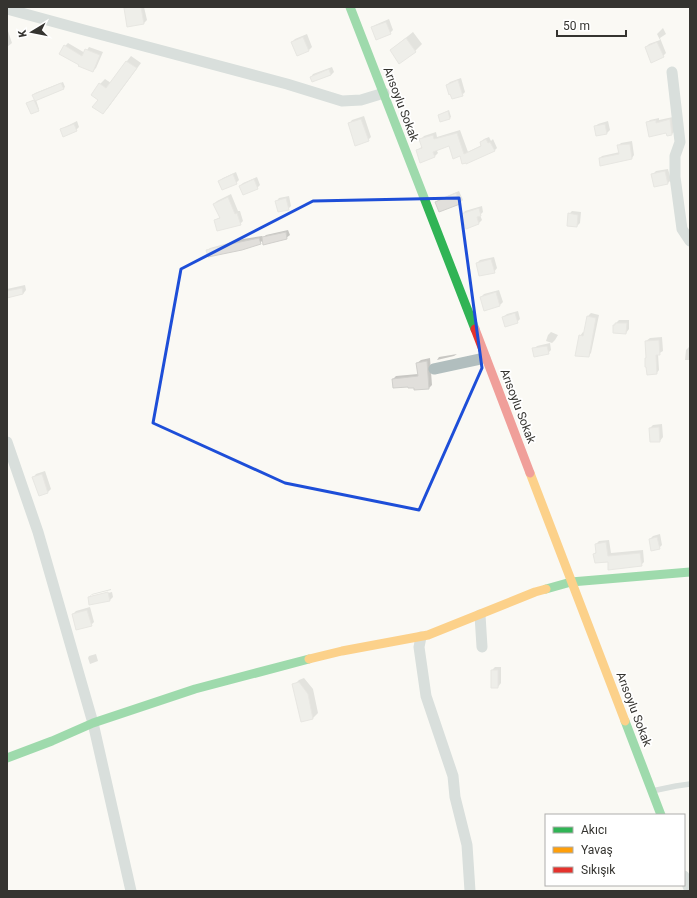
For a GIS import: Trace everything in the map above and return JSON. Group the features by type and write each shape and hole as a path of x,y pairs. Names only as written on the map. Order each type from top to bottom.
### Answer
{"street":[{"name":"Arısoylu Sokak","path":"350,7 661,814"},
{"path":"7,9 287,84 342,101 361,100 384,93"},
{"path":"672,72 680,142 675,156 675,178 682,229 690,241"},
{"path":"434,369 485,358"},
{"path":"7,442 38,532 94,723 131,891"},
{"path":"7,758 94,723 194,689 342,651 398,640 428,636 535,592 571,582 690,572"},
{"path":"480,615 482,647"},
{"path":"421,636 419,647 426,696 453,776 455,797 467,845 470,891"},
{"path":"685,878 690,891"}],"lane":[{"path":"651,791 690,784"}],"highlighted area":[{"path":"459,198 482,368 419,510 285,483 153,423 181,269 313,201"}],"building":[{"path":"141,7 144,24 127,27 124,8"},
{"path":"386,22 391,34 376,40 371,27"},
{"path":"303,37 309,51 297,56 291,42"},
{"path":"406,38 416,52 399,64 390,50"},
{"path":"657,42 664,57 651,63 645,47"},
{"path":"64,45 82,56 85,49 100,55 93,72 78,66 79,65 59,54"},
{"path":"126,61 137,68 103,114 92,107 98,100 91,95 99,83 106,88"},
{"path":"329,69 331,75 312,82 310,77"},
{"path":"458,80 463,96 452,99 446,85"},
{"path":"61,83 64,89 35,101 32,95"},
{"path":"34,100 39,111 31,114 26,103"},
{"path":"448,111 450,119 440,122 438,115"},
{"path":"361,119 369,141 355,146 348,123"},
{"path":"670,119 672,135 667,136 666,133 649,137 646,122 656,120 656,123"},
{"path":"74,124 77,131 63,137 60,129"},
{"path":"605,124 607,134 596,136 594,126"},
{"path":"457,133 464,154 481,146 480,142 486,139 488,143 490,142 495,151 466,164 462,164 460,156 453,159 449,146 433,152 435,157 420,163 416,150 422,148 419,139 433,135 434,139"},
{"path":"630,144 632,159 600,166 599,158 619,154 617,145"},
{"path":"665,171 668,184 654,187 651,174"},
{"path":"233,174 237,184 222,190 218,181"},
{"path":"254,179 258,189 243,195 239,186"},
{"path":"456,193 460,204 439,212 435,202"},
{"path":"228,197 235,214 237,213 241,225 217,231 214,220 220,218 213,204"},
{"path":"286,198 289,210 278,212 275,201"},
{"path":"479,208 481,216 477,217 479,224 466,229 461,214"},
{"path":"568,213 578,215 577,227 567,226"},
{"path":"286,232 287,239 263,245 262,237"},
{"path":"259,238 261,244 242,250 208,257 206,250"},
{"path":"491,259 495,273 479,276 476,263"},
{"path":"22,288 23,294 7,298 7,291"},
{"path":"496,292 500,306 484,311 480,297"},
{"path":"515,313 518,323 505,327 502,317"},
{"path":"587,316 596,318 589,357 575,356 579,335 583,336"},
{"path":"615,323 627,323 626,334 613,333 613,325 615,325"},
{"path":"659,340 660,355 656,355 657,374 647,375 645,367 645,341"},
{"path":"547,346 549,354 534,357 532,348"},
{"path":"427,361 429,389 414,390 414,388 408,387 393,388 392,379 418,376 416,363"},
{"path":"659,427 660,442 650,442 649,428"},
{"path":"42,474 48,493 39,496 32,477"},
{"path":"657,537 660,549 651,551 649,539"},
{"path":"606,542 608,556 640,553 642,566 608,570 608,562 595,563 593,554 596,553 595,544"},
{"path":"108,592 110,601 89,605 88,597"},
{"path":"87,610 92,626 76,630 72,614"},
{"path":"491,670 498,670 498,688 491,688"},
{"path":"299,682 308,694 313,719 301,722 292,684"}],"traffic: fast":[{"path":"350,7 475,329"},
{"path":"546,589 571,582 690,572"},
{"path":"7,758 52,741 93,723 195,689 309,659"},
{"path":"625,721 661,814"}],"traffic: slow":[{"path":"530,473 625,721"},
{"path":"309,659 342,651 428,635 535,592 546,589"}],"traffic: jam":[{"path":"475,329 530,473"}]}
